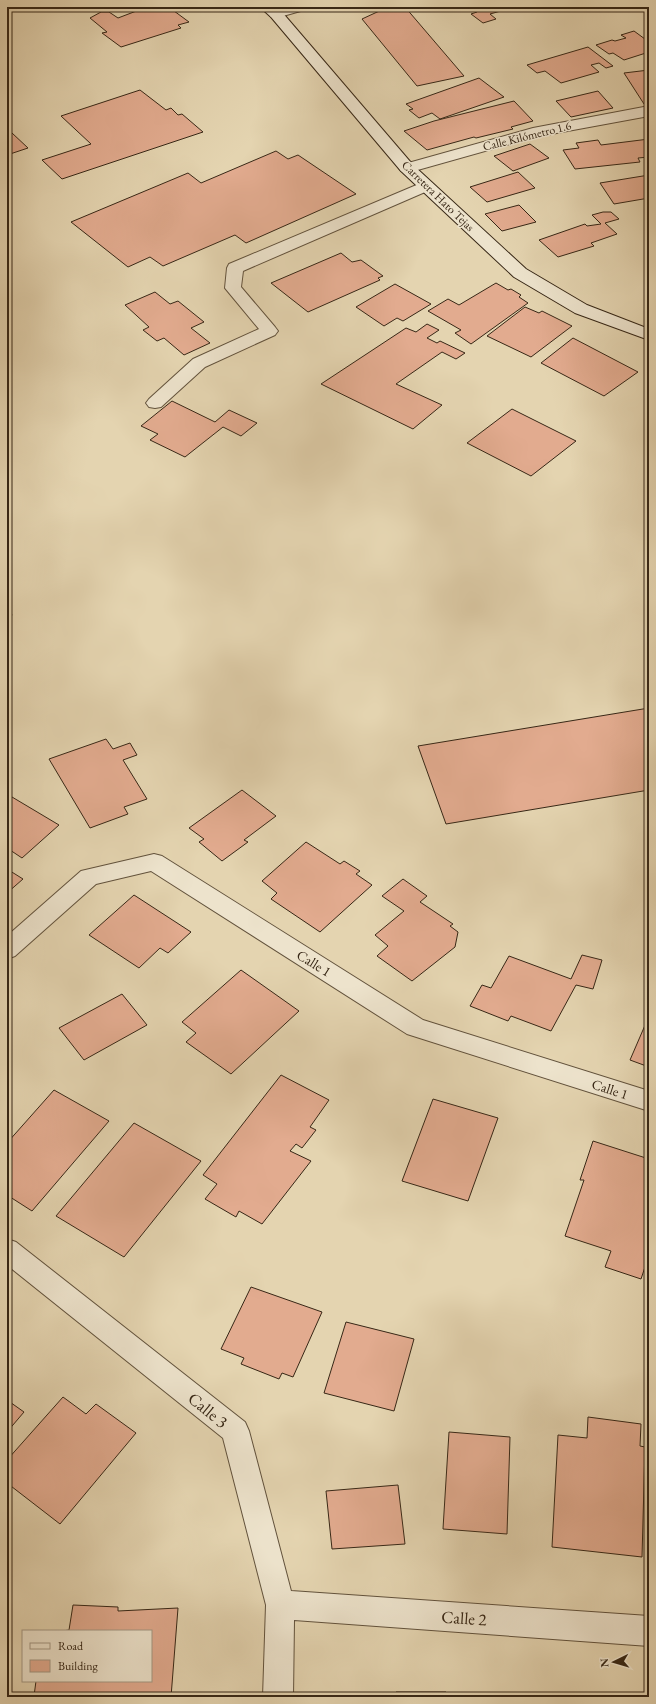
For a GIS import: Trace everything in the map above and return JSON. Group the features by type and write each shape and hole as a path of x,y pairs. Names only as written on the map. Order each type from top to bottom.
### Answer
{"street":[{"path":"272,10 299,7"},
{"name":"Carretera Hato Tejas","path":"272,10 407,168 520,272 581,309 649,335"},
{"name":"Calle Kilómetro 1.6","path":"407,168 533,133 649,111"},
{"path":"155,403 198,363 269,331 233,288 235,268 426,186"},
{"name":"Calle 1","path":"7,950 89,877 154,862 415,1027 649,1101"},
{"name":"Calle 3","path":"7,1250 235,1431 280,1605 278,1697"},
{"name":"Calle 2","path":"280,1605 649,1631"}],"path":[{"path":"7,616 12,614"}],"building":[{"path":"134,7 170,8 189,22 178,25 181,28 121,47 102,33 107,32 90,18 101,12 109,12 118,18 139,10"},
{"path":"388,7 405,7 464,76 417,86 362,19"},
{"path":"470,7 515,7 490,14 496,19 483,23 471,14 477,12"},
{"path":"634,31 649,42 649,52 624,60 613,53 609,54 596,45 612,40 615,41 626,38 621,35"},
{"path":"588,47 613,66 606,68 599,63 591,65 599,72 561,83 545,71 537,73 527,65"},
{"path":"649,70 649,104 644,104 624,73"},
{"path":"479,78 504,97 440,119 432,113 419,118 409,110 413,109 406,104"},
{"path":"140,90 166,110 171,108 178,115 182,114 203,132 62,179 42,160 91,144 61,116"},
{"path":"598,91 613,108 571,117 556,101"},
{"path":"514,101 533,121 511,127 513,129 476,138 474,137 427,150 404,131 434,121"},
{"path":"12,133 28,148 7,155 7,134"},
{"path":"649,139 649,157 638,158 640,162 575,169 563,150 579,148 576,143 598,140 601,145"},
{"path":"530,144 549,158 513,171 494,156"},
{"path":"276,151 288,159 298,155 356,194 246,243 235,235 163,266 150,257 128,267 71,222 188,173 201,183"},
{"path":"518,172 535,188 487,202 470,187"},
{"path":"649,175 649,198 614,204 600,183"},
{"path":"519,205 536,222 502,231 485,214"},
{"path":"603,212 611,212 619,219 605,223 617,234 591,243 594,246 558,257 539,240 585,224 587,226 601,224 592,215"},
{"path":"341,253 352,262 361,260 383,276 378,278 380,280 308,312 271,283"},
{"path":"496,283 521,295 519,297 528,303 471,344 455,333 461,330 428,311 448,299 459,305"},
{"path":"395,284 431,304 403,321 397,318 384,326 356,307"},
{"path":"155,292 170,304 178,301 204,322 191,328 210,343 184,355 164,338 157,341 143,330 149,327 125,305"},
{"path":"525,307 539,313 542,311 572,326 531,357 487,336"},
{"path":"427,324 439,330 427,338 437,343 440,341 465,353 456,359 442,352 396,384 442,405 413,429 321,384 406,328 416,332"},
{"path":"573,338 638,372 604,396 541,363"},
{"path":"172,401 215,422 229,410 257,423 241,436 223,427 185,457 150,440 158,434 141,426"},
{"path":"512,409 576,441 531,476 467,443"},
{"path":"649,708 649,790 446,824 418,746"},
{"path":"106,739 113,749 130,743 137,755 123,760 147,799 124,807 128,814 90,828 49,759"},
{"path":"242,790 276,816 244,840 248,842 222,861 199,842 204,839 189,828"},
{"path":"7,794 59,825 22,858 7,848"},
{"path":"306,842 340,864 344,861 360,871 356,874 372,885 320,932 271,899 277,893 262,881"},
{"path":"7,869 23,879 7,893"},
{"path":"403,879 427,896 420,902 453,924 450,926 458,932 455,947 412,981 377,956 388,946 375,935 404,911 382,896"},
{"path":"134,895 191,932 168,953 160,948 139,968 89,935"},
{"path":"582,955 602,960 593,989 576,985 551,1031 511,1016 508,1021 470,1006 482,985 491,988 509,956 571,979"},
{"path":"241,970 299,1011 231,1074 186,1042 196,1033 182,1022"},
{"path":"122,994 147,1025 84,1060 59,1028"},
{"path":"649,1016 649,1067 630,1060"},
{"path":"281,1075 329,1100 310,1127 316,1130 302,1148 296,1144 290,1151 311,1161 262,1224 239,1211 236,1217 205,1199 217,1184 203,1175"},
{"path":"54,1090 109,1121 32,1211 7,1195 7,1143"},
{"path":"433,1099 498,1118 468,1201 402,1181"},
{"path":"134,1123 201,1161 124,1257 56,1216"},
{"path":"593,1141 649,1159 649,1255 641,1279 605,1267 611,1251 565,1236 584,1180 580,1180"},
{"path":"251,1287 322,1312 293,1377 282,1373 279,1379 241,1364 244,1358 221,1349"},
{"path":"346,1322 414,1339 394,1411 324,1393"},
{"path":"63,1397 86,1414 96,1404 136,1433 60,1524 7,1483 7,1460"},
{"path":"7,1400 24,1412 7,1432"},
{"path":"588,1417 641,1424 640,1446 645,1447 642,1557 552,1547 558,1435 587,1438"},
{"path":"449,1432 510,1437 507,1534 443,1529"},
{"path":"398,1485 405,1544 332,1549 326,1491"},
{"path":"73,1605 118,1607 118,1611 178,1608 171,1697 34,1696 36,1682 152,1682 152,1630 69,1630"},
{"path":"396,1692 446,1692 447,1697 396,1697"}]}
